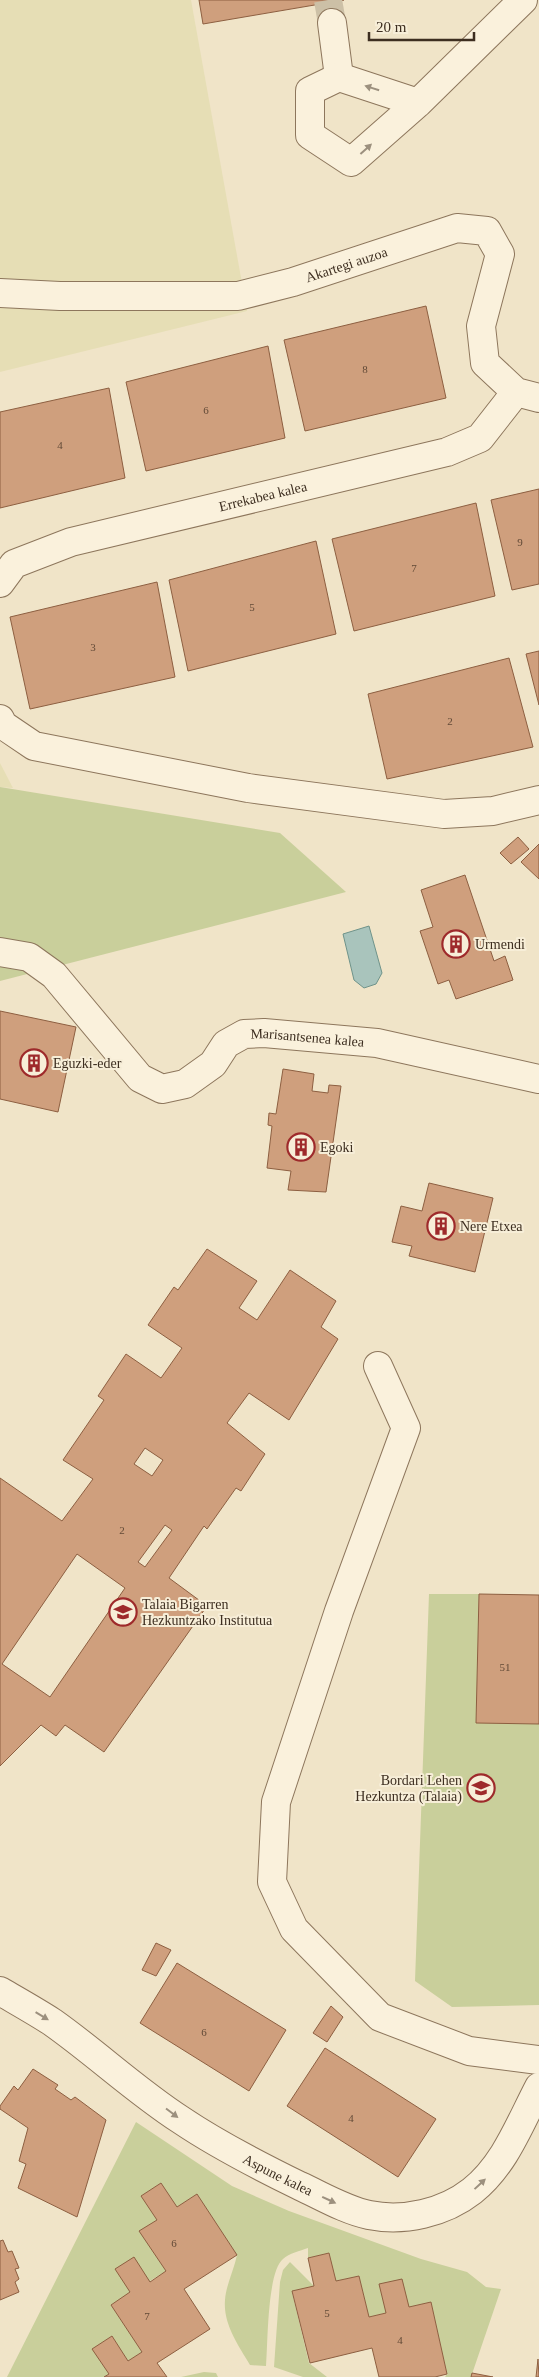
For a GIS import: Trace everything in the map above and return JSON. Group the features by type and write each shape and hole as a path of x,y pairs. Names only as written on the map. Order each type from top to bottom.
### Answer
{"street":[{"path":"418,102 338,77 310,91 310,135 350,162 418,102 523,0"},
{"path":"332,24 338,77"},
{"name":"Akartegi auzoa","path":"0,293 60,296 238,296 293,282 457,228 487,231 500,254 481,326 485,363 528,395"},
{"name":"Errekabea kalea","path":"0,583 14,564 71,542 447,452 480,438 528,395"},
{"path":"0,719 3,725 34,746 248,788 444,814 493,811 539,800"},
{"name":"Marisantsenea kalea","path":"0,952 29,957 54,975 140,1078 162,1089 185,1084 213,1064 226,1044 244,1034 264,1033 377,1042 539,1079"},
{"path":"378,1366 406,1428 339,1611 276,1802 272,1882 294,1929 380,2016 469,2051 539,2060"},
{"name":"Aspune kalea","path":"2,1997 52,2022 180,2120 262,2168 348,2209 369,2215 414,2216 435,2211 455,2203 472,2191 501,2160 539,2087"}],"shaded area":[{"path":"0,0 191,0 247,311 0,372"},
{"path":"0,763 13,788 0,787"}],"green space":[{"path":"0,787 280,833 346,892 0,981"},
{"name":"Bordari Lehen Hezkuntza (Talaia)","path":"429,1594 479,1594 476,1722 539,1724 539,2005 452,2007 415,1981"},
{"path":"136,2122 232,2186 289,2211 421,2259 467,2272 486,2287 501,2289 471,2377 445,2377 447,2374 431,2302 369,2317 359,2276 336,2281 329,2253 308,2258 308,2248 288,2255 278,2266 271,2293 266,2366 250,2365 232,2334 225,2309 227,2289 237,2255 197,2194 177,2207 161,2183 141,2196 157,2220 140,2232 166,2271 111,2305 142,2352 128,2361 112,2336 93,2349 109,2374 104,2377 7,2377"},
{"path":"290,2262 314,2286 292,2292 309,2363 327,2377 303,2377 274,2367 280,2282 283,2270"},
{"path":"204,2372 216,2373 218,2377 181,2377"}],"water":[{"path":"369,926 382,973 376,984 364,988 354,980 343,934"}],"building":[{"path":"199,0 344,0 203,24"},
{"path":"426,306 446,398 305,431 284,340"},
{"path":"268,346 285,438 146,471 126,382"},
{"path":"109,388 125,478 0,508 0,412"},
{"path":"539,489 539,584 512,590 491,500"},
{"path":"476,503 495,596 354,631 332,539"},
{"path":"316,541 336,634 188,671 169,580"},
{"path":"157,582 175,677 30,709 10,617"},
{"path":"539,651 539,705 526,654"},
{"path":"509,658 533,747 387,779 368,694"},
{"path":"518,837 529,849 511,864 500,853"},
{"path":"539,844 539,879 521,862"},
{"name":"Urmendi","path":"465,875 494,961 505,956 513,980 456,999 449,980 438,984 420,931 433,927 421,890"},
{"name":"Eguzki-eder","path":"0,1011 76,1027 58,1112 0,1099"},
{"name":"Egoki","path":"283,1069 314,1074 312,1091 328,1093 329,1085 341,1086 326,1192 288,1190 291,1171 267,1168 272,1126 268,1125 269,1113 276,1114"},
{"name":"Nere Etxea","path":"429,1183 493,1198 475,1272 409,1256 412,1246 392,1242 401,1206 422,1211"},
{"path":"207,1249 257,1281 239,1308 257,1320 290,1270 336,1301 321,1327 338,1339 289,1420 249,1393 227,1423 265,1454 241,1491 236,1488 207,1529 204,1526 169,1578 207,1606 104,1752 65,1725 56,1736 41,1725 0,1766 0,1478 62,1521 93,1479 63,1460 104,1400 98,1396 126,1354 161,1378 182,1348 148,1325 174,1287 178,1290","holes":["145,1448 163,1460 152,1476 134,1464","165,1525 172,1530 145,1567 138,1562","77,1554 125,1588 50,1697 2,1664"]},
{"path":"479,1594 539,1595 539,1724 476,1723"},
{"path":"156,1943 171,1950 156,1976 142,1970"},
{"path":"177,1963 286,2030 249,2091 140,2023"},
{"path":"331,2006 343,2017 327,2042 313,2033"},
{"path":"325,2048 436,2119 398,2177 287,2106"},
{"path":"33,2069 58,2085 55,2089 71,2100 75,2097 106,2120 77,2217 18,2188 26,2164 19,2161 28,2128 0,2109 0,2106 14,2086 18,2090"},
{"path":"161,2183 177,2207 197,2194 237,2255 184,2289 210,2329 157,2363 167,2377 104,2377 109,2374 92,2349 112,2336 128,2361 142,2352 111,2305 130,2292 115,2269 134,2257 150,2282 166,2271 139,2231 157,2220 141,2196"},
{"path":"3,2240 8,2252 12,2251 19,2268 15,2269 19,2279 15,2282 19,2292 0,2300 0,2241"},
{"path":"329,2253 336,2281 359,2276 369,2317 386,2313 379,2284 402,2279 409,2307 431,2302 447,2374 435,2377 379,2377 372,2348 310,2363 292,2291 314,2286 308,2258"},
{"path":"538,2359 539,2377 536,2377"},
{"path":"472,2373 493,2377 471,2377"}],"tunnel":[{"path":"328,0 332,23"}],"place":[{"name":"Urmendi","path":"456,944"},
{"name":"Eguzki-eder","path":"34,1063"},
{"name":"Egoki","path":"301,1147"},
{"name":"Nere Etxea","path":"441,1226"},
{"name":"Talaia Bigarren Hezkuntzako Institutua","path":"123,1612"},
{"name":"Bordari Lehen Hezkuntza (Talaia)","path":"481,1788"}]}
